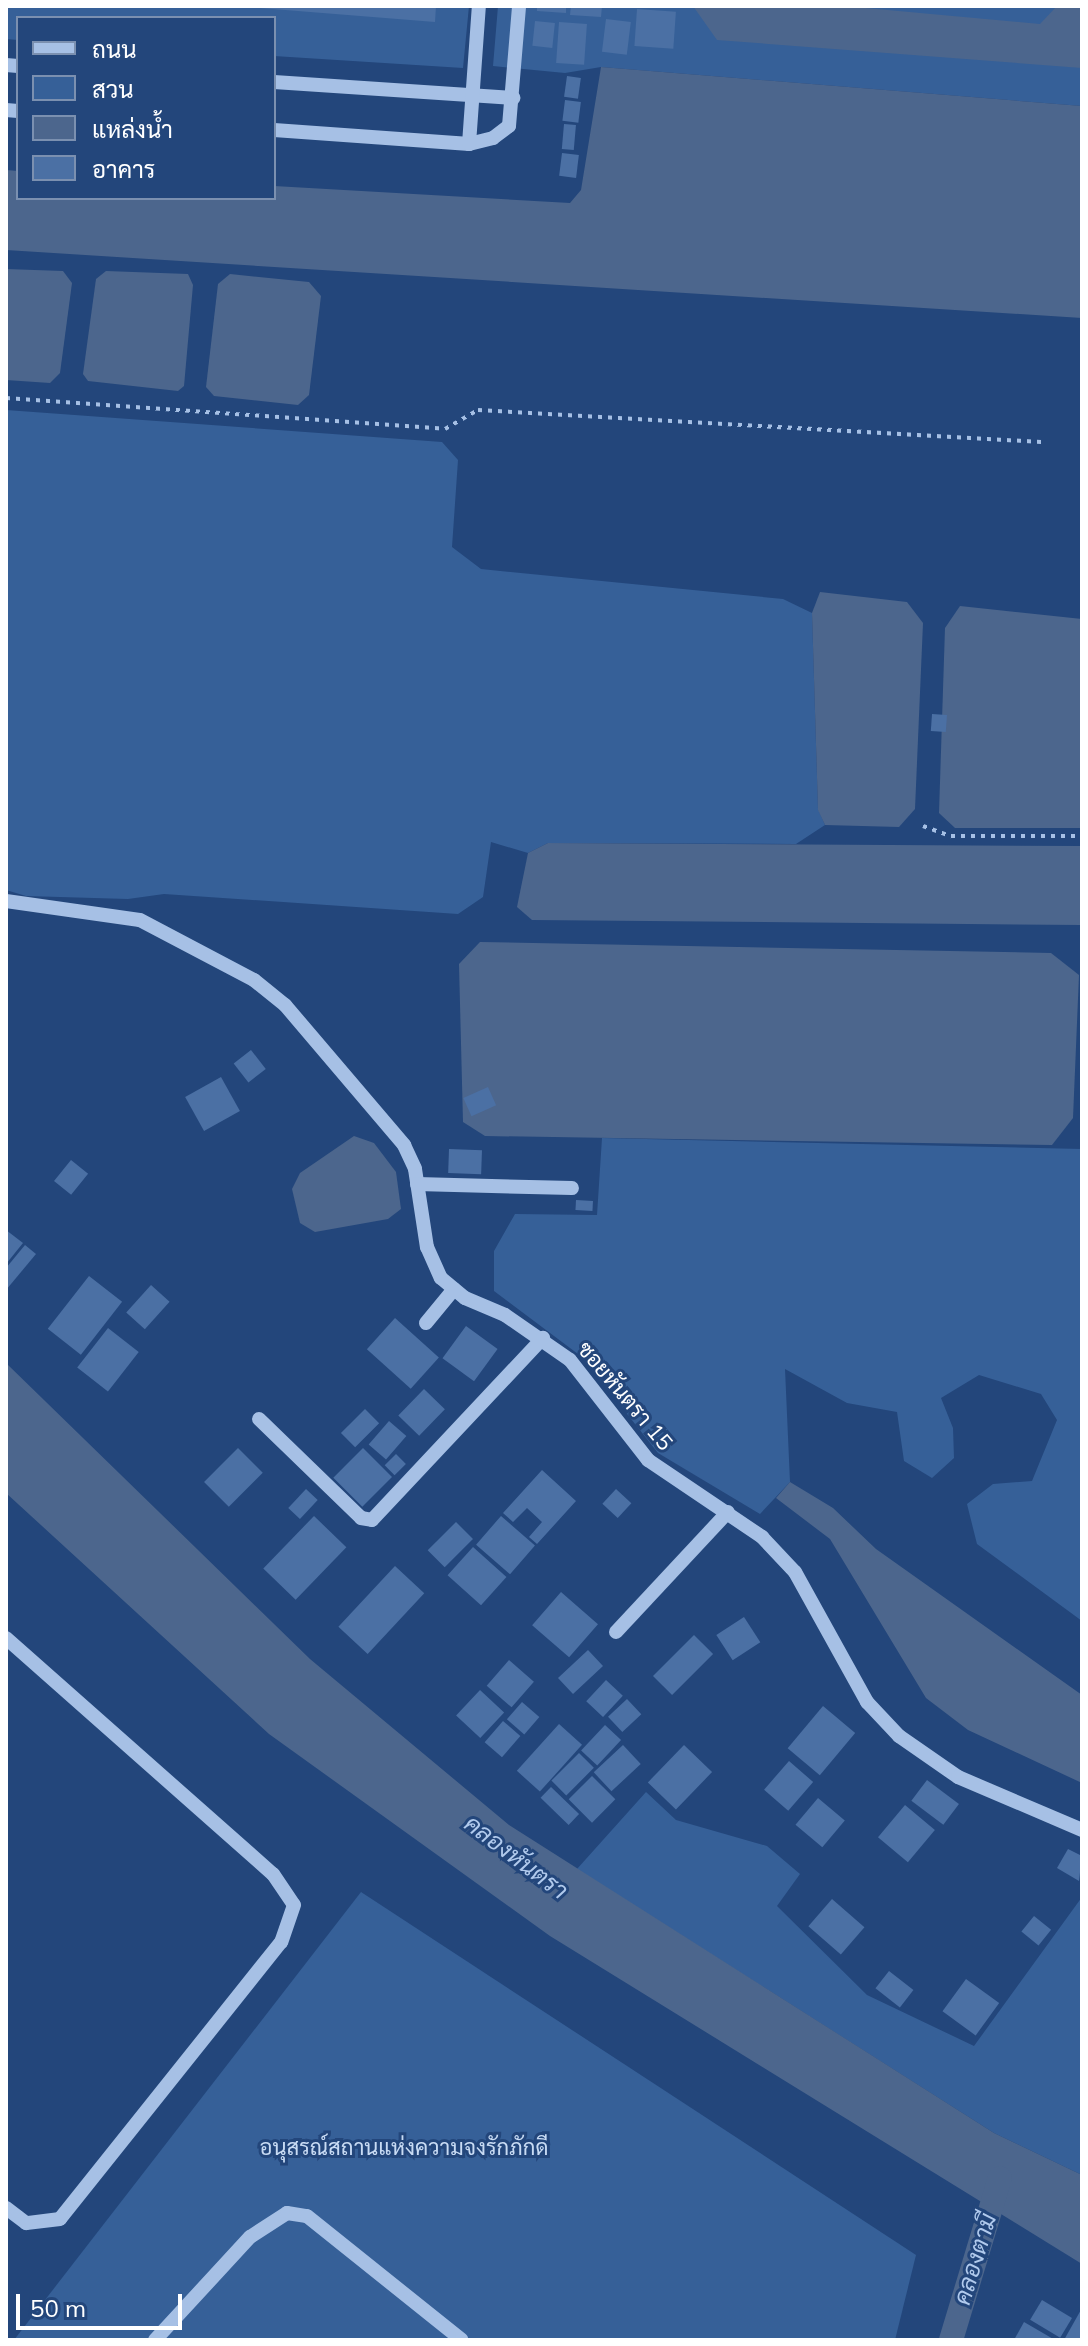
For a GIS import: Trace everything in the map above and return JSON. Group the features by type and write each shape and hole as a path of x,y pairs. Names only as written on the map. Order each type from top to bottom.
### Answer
{"street":[{"path":"469,144 479,6"},
{"path":"276,130 469,144 493,138 509,126 519,6"},
{"path":"276,82 513,98"},
{"name":"ซอยหันตรา 15","path":"6,901 124,914 254,980 285,1005 404,1145 417,1184 427,1247 441,1278 454,1289 543,1338 570,1360 648,1460 762,1537 795,1572 846,1670 899,1736 958,1777 1082,1830"},
{"path":"417,1184 572,1188"},
{"path":"426,1323 454,1289"},
{"path":"259,1419 361,1518 372,1520 543,1338"},
{"path":"616,1632 728,1512"},
{"path":"6,1638 273,1874 294,1905 281,1942 60,2219 26,2223 6,2208"},
{"path":"155,2340 250,2237 287,2213 307,2216 462,2340"}],"path":[{"path":"6,398 445,429 478,410 1041,442"},
{"path":"923,826 951,836 1082,836"}],"green space":[{"path":"6,6 469,6 463,68 276,56 276,16 16,16 16,40 6,39"},
{"path":"498,6 1082,6 1082,106 601,67 565,73 493,66"},
{"path":"6,410 442,442 458,460 452,547 481,569 783,599 812,613 818,809 825,825 796,844 548,843 528,853 491,842 483,897 458,914 164,894 128,899 26,896 6,890"},
{"path":"602,1138 1082,1149 1082,1621 977,1544 967,1504 993,1484 1032,1481 1057,1420 1041,1394 979,1375 941,1398 953,1428 954,1458 932,1478 904,1461 897,1412 847,1403 785,1369 790,1482 760,1514 658,1453 582,1357 494,1291 494,1251 515,1214 597,1215"},
{"path":"646,1792 676,1820 767,1846 800,1874 777,1906 867,1995 974,2046 1082,1897 1082,2175 994,2133 577,1869"},
{"name":"อนุสรณ์สถานแห่งความจงรักภักดี","path":"361,1892 916,2255 895,2340 14,2340"}],"water":[{"path":"693,6 844,6 1040,24 1057,6 1082,6 1082,68 717,40"},
{"path":"601,67 1082,106 1082,318 6,250 6,170 16,171 16,200 276,200 276,186 570,203 581,190"},
{"path":"6,269 63,271 72,283 60,373 50,383 6,380"},
{"path":"106,271 188,274 193,285 184,386 178,391 88,381 83,374 96,279"},
{"path":"230,274 309,282 321,296 309,395 298,405 214,396 206,387 218,284"},
{"path":"820,592 907,602 923,623 915,809 899,827 825,825 818,810 812,613"},
{"path":"960,606 1082,619 1082,828 955,828 939,813 945,628"},
{"path":"548,843 1082,846 1082,925 532,920 517,907 528,853"},
{"path":"480,942 1051,953 1079,975 1073,1118 1052,1145 485,1136 463,1122 459,964"},
{"path":"354,1136 374,1143 396,1172 401,1209 388,1219 315,1232 300,1223 292,1189 300,1173"},
{"name":"คลองหันตรา","path":"6,1363 310,1659 509,1825 994,2133 1082,2175 1082,2264 550,1936 269,1734 6,1493"},
{"path":"790,1482 833,1508 876,1549 1082,1695 1082,1783 968,1730 926,1698 830,1539 776,1498"}],"building":[{"path":"236,6 436,6 435,22"},
{"path":"537,6 566,6 566,13 537,11"},
{"path":"571,6 602,6 601,17 570,15"},
{"path":"637,9 676,12 673,49 634,46"},
{"path":"606,19 631,22 627,55 602,52"},
{"path":"535,21 555,23 552,48 532,46"},
{"path":"559,22 587,24 584,65 556,63"},
{"path":"567,76 581,78 578,99 564,97"},
{"path":"565,100 581,102 578,123 562,121"},
{"path":"564,124 576,125 574,150 562,149"},
{"path":"562,153 579,155 576,178 559,176"},
{"path":"932,714 947,715 946,732 931,731"},
{"path":"251,1050 266,1069 248,1082 234,1064"},
{"path":"221,1077 240,1111 204,1131 185,1097"},
{"path":"488,1087 496,1105 471,1116 463,1098"},
{"path":"449,1149 482,1150 481,1174 448,1173"},
{"path":"71,1160 88,1174 71,1195 54,1181"},
{"path":"576,1200 593,1201 592,1211 575,1210"},
{"path":"6,1230 23,1243 6,1264"},
{"path":"25,1245 36,1254 6,1290 6,1268"},
{"path":"89,1276 122,1302 81,1355 48,1329"},
{"path":"151,1285 170,1302 145,1329 126,1312"},
{"path":"395,1318 439,1357 411,1389 367,1349"},
{"path":"466,1326 498,1349 474,1381 442,1358"},
{"path":"108,1328 139,1352 108,1391 77,1367"},
{"path":"424,1389 445,1409 419,1436 398,1416"},
{"path":"365,1409 379,1423 355,1447 341,1433"},
{"path":"389,1421 406,1436 386,1459 369,1444"},
{"path":"238,1448 263,1473 229,1507 204,1482"},
{"path":"363,1448 392,1477 362,1507 333,1478"},
{"path":"396,1454 406,1464 395,1475 385,1465"},
{"path":"542,1470 576,1501 537,1544 529,1537 542,1522 527,1508 513,1522 503,1513"},
{"path":"306,1489 318,1500 300,1519 288,1508"},
{"path":"616,1489 631,1503 618,1518 602,1504"},
{"path":"314,1516 346,1547 296,1600 263,1569"},
{"path":"501,1516 535,1546 510,1574 476,1545"},
{"path":"456,1522 473,1539 445,1567 428,1550"},
{"path":"473,1547 506,1577 481,1605 448,1575"},
{"path":"395,1566 424,1593 368,1654 338,1627"},
{"path":"561,1592 598,1624 569,1657 532,1625"},
{"path":"744,1617 760,1642 733,1660 716,1635"},
{"path":"694,1635 713,1654 672,1695 653,1676"},
{"path":"588,1650 603,1666 573,1694 558,1678"},
{"path":"509,1660 534,1682 512,1707 487,1686"},
{"path":"606,1680 623,1696 603,1717 586,1701"},
{"path":"480,1690 504,1713 480,1738 456,1716"},
{"path":"627,1699 641,1714 622,1732 608,1717"},
{"path":"522,1702 539,1717 524,1734 507,1719"},
{"path":"823,1706 855,1733 820,1775 788,1748"},
{"path":"503,1721 520,1736 502,1757 485,1742"},
{"path":"559,1724 582,1745 540,1792 517,1771"},
{"path":"605,1725 621,1740 597,1766 581,1751"},
{"path":"623,1745 641,1764 611,1791 594,1772"},
{"path":"684,1745 712,1772 676,1809 648,1782"},
{"path":"579,1753 594,1768 566,1795 551,1781"},
{"path":"789,1761 813,1782 788,1811 764,1790"},
{"path":"592,1776 615,1799 592,1823 569,1799"},
{"path":"927,1780 959,1804 943,1825 911,1801"},
{"path":"551,1787 579,1814 569,1825 541,1798"},
{"path":"818,1798 845,1820 822,1847 796,1825"},
{"path":"905,1805 935,1830 908,1862 878,1837"},
{"path":"1068,1849 1082,1856 1079,1881 1057,1868"},
{"path":"832,1899 864,1927 841,1954 808,1926"},
{"path":"1034,1916 1051,1930 1039,1945 1021,1932"},
{"path":"889,1971 913,1990 900,2007 875,1988"},
{"path":"966,1979 999,2003 976,2035 942,2011"},
{"path":"1042,2300 1072,2318 1060,2338 1030,2320"},
{"path":"1082,2308 1082,2340 1064,2340"},
{"path":"1024,2322 1055,2340 1014,2340"}],"waterway":[{"name":"คลองตามี","path":"951,2340 1000,2178"}]}
